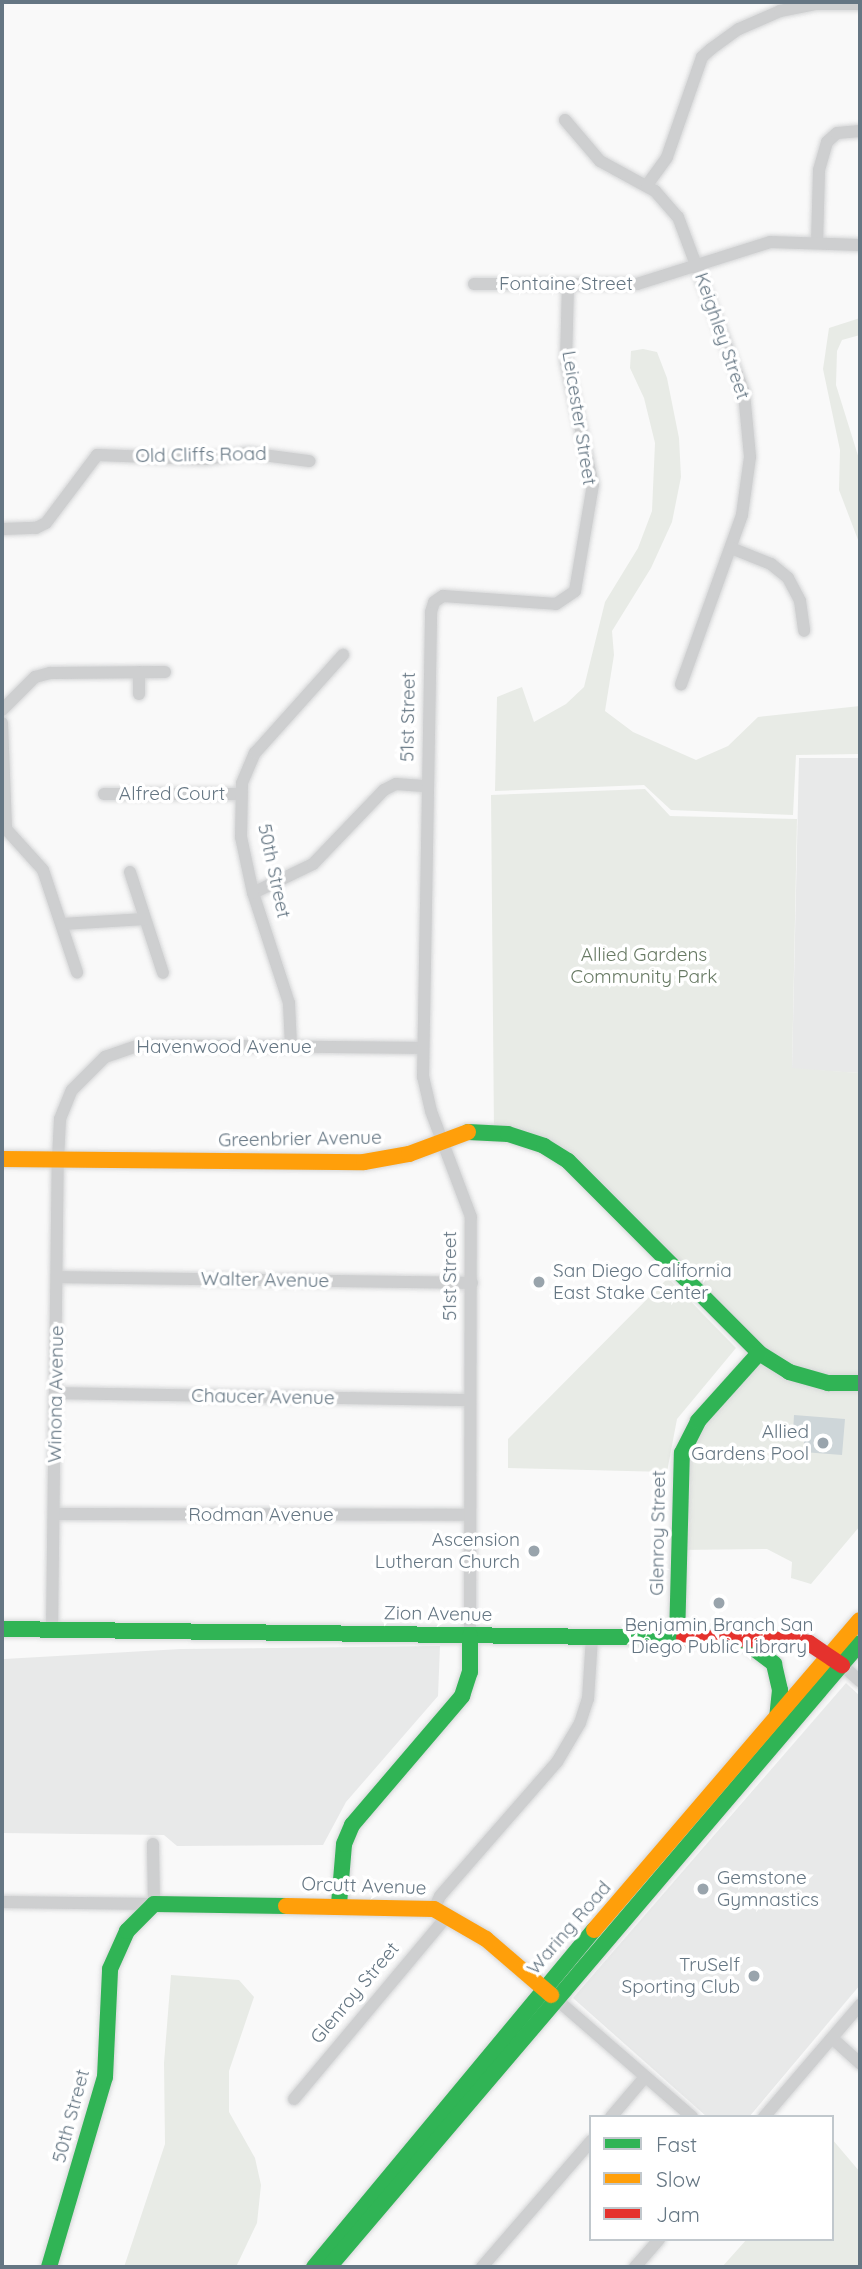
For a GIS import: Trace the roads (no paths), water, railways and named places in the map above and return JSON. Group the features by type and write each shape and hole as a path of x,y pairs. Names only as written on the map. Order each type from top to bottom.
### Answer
{"main road":[{"name":"Greenbrier Avenue","path":"2,1159 364,1162 409,1154 442,1139 484,1130 544,1146 568,1161 759,1353"},
{"path":"759,1353 789,1372 828,1383 860,1383"},
{"name":"Glenroy Street","path":"677,1639 682,1453 698,1421 759,1353"},
{"name":"Waring Road","path":"314,2267 836,1659 860,1620"},
{"name":"Zion Avenue","path":"2,1629 741,1640 808,1643 836,1659"},
{"name":"51st Street","path":"339,1904 344,1844 352,1825 461,1696 470,1672 470,1636"},
{"path":"741,1640 774,1664 780,1690 777,1717"},
{"name":"Waring Road","path":"329,2267 777,1717 836,1659 860,1643"},
{"name":"Orcutt Avenue","path":"154,1903 339,1904 441,1912 486,1939 550,1994"},
{"name":"50th Street","path":"49,2267 105,2077 110,1969 127,1931 154,1903"}],"street":[{"path":"647,185 667,157 702,57 711,48 754,22 803,5 860,4"},
{"name":"Keighley Street","path":"565,120 600,161 647,185 678,217 744,393 749,423 747,486 732,548 681,684"},
{"path":"817,243 819,170 827,142 837,134 860,131"},
{"name":"Fontaine Street","path":"474,284 568,286 646,283 770,242 860,245"},
{"name":"Leicester Street","path":"430,612 434,602 443,596 556,604 575,591 593,485 566,361 568,286"},
{"name":"Old Cliffs Road","path":"2,529 36,528 46,523 97,455 205,459 248,453 309,461"},
{"path":"732,548 771,564 788,578 800,600 804,631"},
{"name":"51st Street","path":"430,612 423,1077 442,1139 471,1217 467,1515 470,1636"},
{"name":"50th Street","path":"291,1046 289,1003 253,893 241,837 241,794 247,764 344,654"},
{"path":"139,673 139,694"},
{"path":"2,710 34,677 165,673"},
{"path":"2,723 6,829 43,870 77,972"},
{"path":"253,893 313,864 384,790 396,784 427,786"},
{"name":"Alfred Court","path":"104,794 241,794"},
{"path":"130,872 163,973"},
{"path":"62,924 145,919"},
{"name":"Havenwood Avenue","path":"58,1159 60,1119 72,1090 95,1063 116,1051 139,1045 423,1048"},
{"name":"Winona Avenue","path":"52,1630 58,1159"},
{"name":"Walter Avenue","path":"57,1277 472,1283"},
{"name":"Chaucer Avenue","path":"56,1393 470,1400"},
{"name":"Rodman Avenue","path":"55,1514 467,1515"},
{"name":"Glenroy Street","path":"294,2099 441,1912 440,1896 557,1762 580,1723 588,1699 592,1637"},
{"name":"Zion Avenue","path":"836,1659 860,1681"},
{"path":"153,1844 154,1903"},
{"name":"Orcutt Avenue","path":"2,1902 154,1903"},
{"name":"Orcutt Avenue","path":"550,1994 690,2115"},
{"path":"766,2115 860,2005"},
{"path":"832,2038 860,2063"},
{"path":"613,2115 645,2077"},
{"path":"482,2267 589,2143"},
{"path":"635,2267 657,2241"}],"place":[{"name":"San Diego California East Stake Center","path":"539,1282"},
{"name":"Allied Gardens Pool","path":"823,1443"},
{"name":"Ascension Lutheran Church","path":"534,1551"},
{"name":"Benjamin Branch San Diego Public Library","path":"719,1603"},
{"name":"Gemstone Gymnastics","path":"703,1889"},
{"name":"TruSelf Sporting Club","path":"754,1976"}],"park label":[{"name":"Allied Gardens Community Park","path":"644,966"}]}
